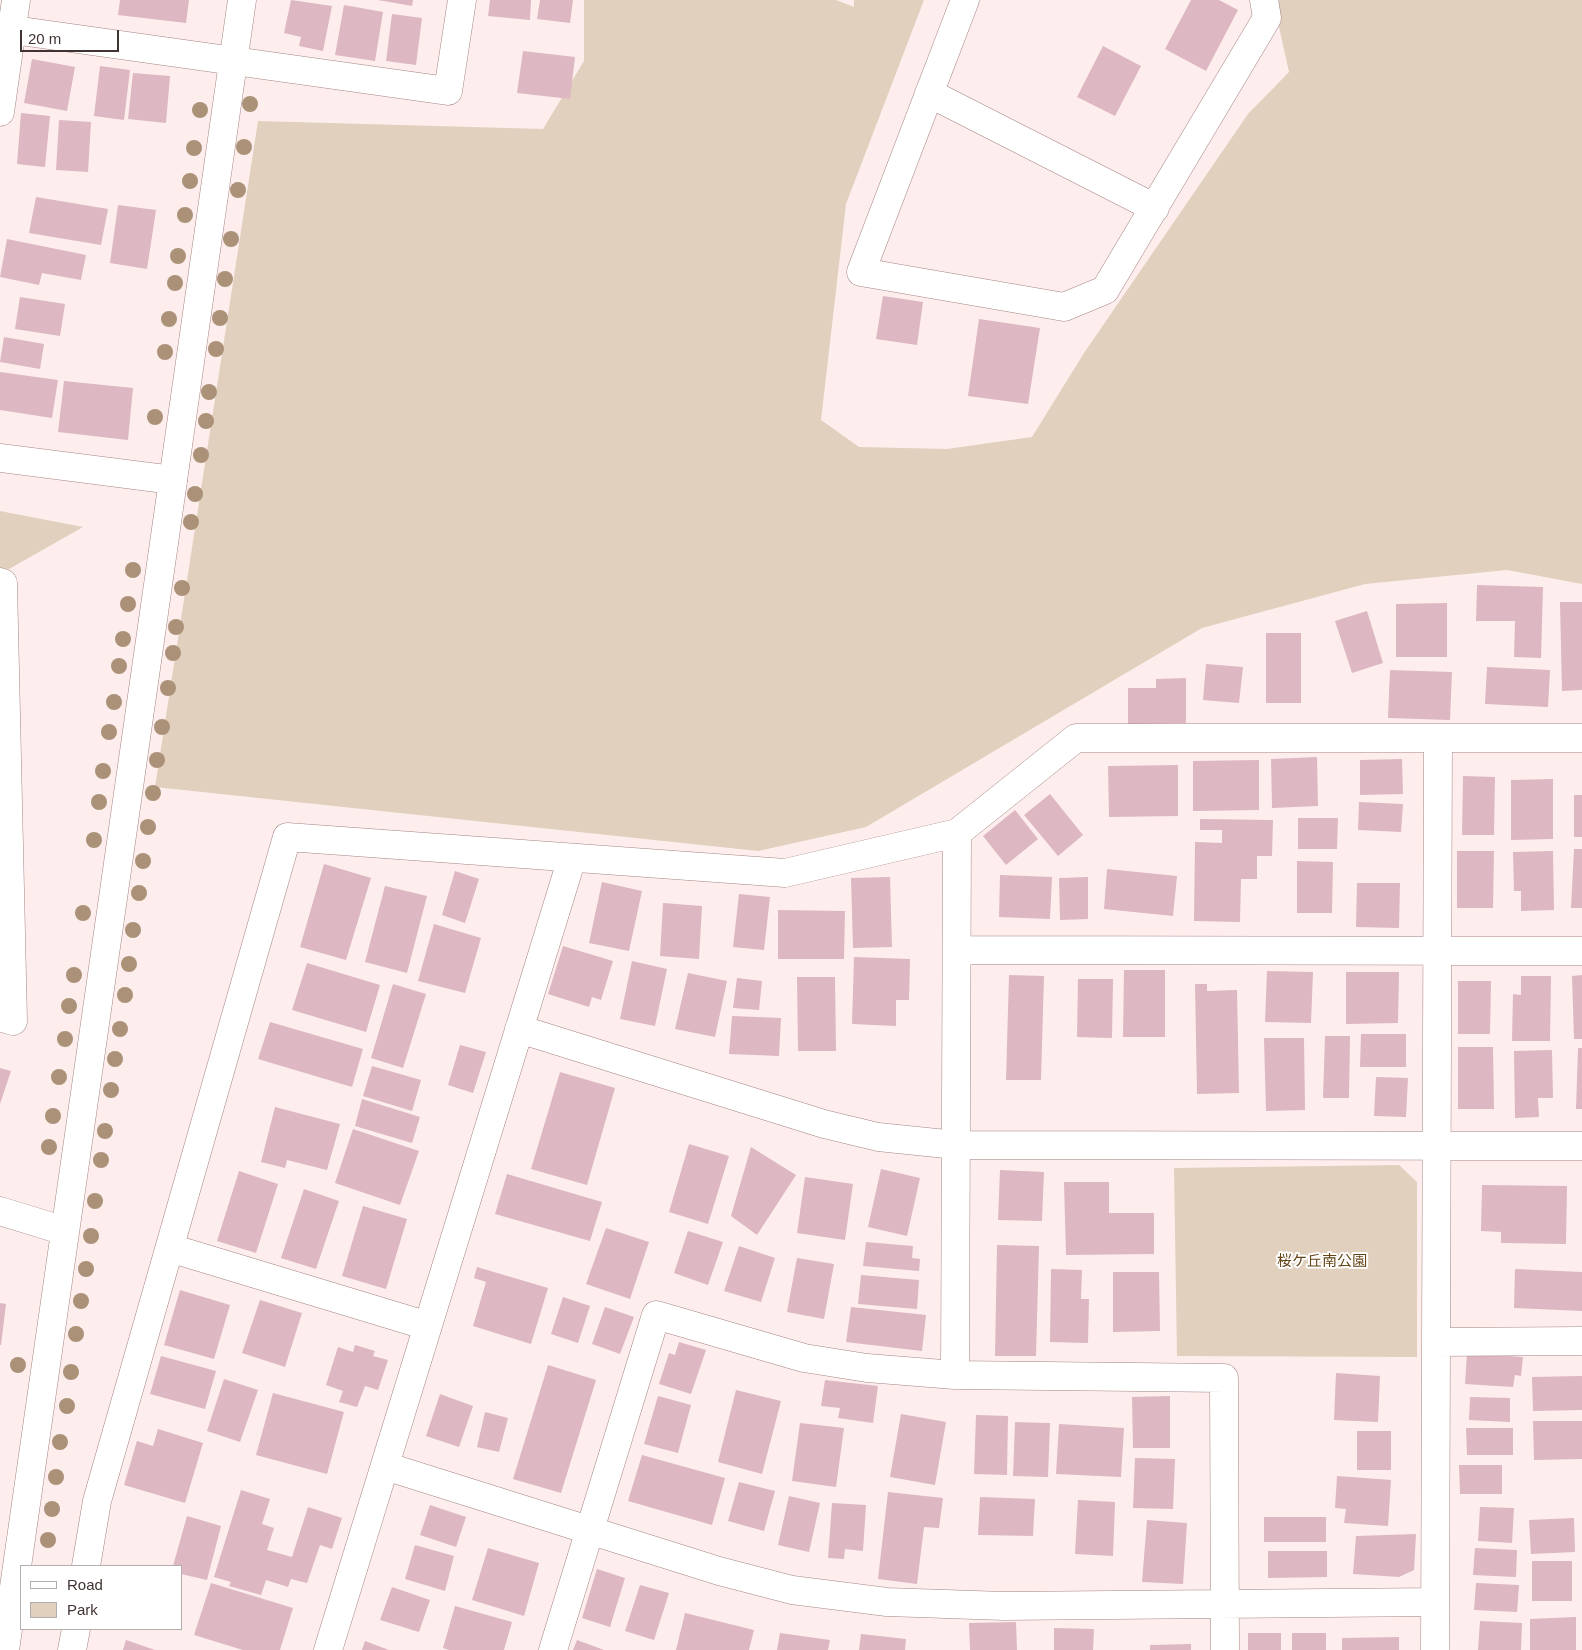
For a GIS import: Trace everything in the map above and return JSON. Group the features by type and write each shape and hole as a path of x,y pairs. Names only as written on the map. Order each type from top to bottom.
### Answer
{"street":[{"path":"0,112 6,28 16,0"},
{"path":"5,1650 242,0"},
{"path":"6,28 448,91 462,0"},
{"path":"965,0 860,272 1064,307 1105,290 1267,18 1264,0"},
{"path":"929,93 1155,208"},
{"path":"0,458 173,480"},
{"path":"0,582 3,583 4,816 13,1020 0,1016"},
{"path":"86,1565 98,1501 287,837 784,873 957,834 1076,738 1582,738"},
{"path":"1435,1650 1438,738"},
{"path":"955,1375 957,834"},
{"path":"328,1650 572,858"},
{"path":"957,950 1582,951"},
{"path":"519,1028 824,1124 878,1137 956,1145 1582,1146"},
{"path":"0,1211 65,1231"},
{"path":"170,1248 428,1326"},
{"path":"553,1650 656,1315 804,1358 867,1368 955,1375 1224,1378 1225,1650"},
{"path":"1436,1342 1582,1342"},
{"path":"385,1466 719,1571 792,1590 887,1602 1004,1606 1435,1602"},
{"path":"72,1650 76,1630"}],"green space":[{"path":"584,0 836,0 854,7 854,0 924,0 846,204 821,420 859,447 947,449 1032,437 1084,353 1248,114 1289,72 1273,0 1582,0 1582,584 1507,570 1365,584 1202,628 866,827 758,851 155,787 258,121 543,129 584,61"},
{"path":"0,511 83,527 9,569 0,568"},
{"name":"桜ケ丘南公園","path":"1399,1165 1417,1182 1417,1357 1177,1356 1174,1168"}],"building":[{"path":"120,0 189,0 186,23 118,15"},
{"path":"291,0 332,6 323,51 299,46 301,37 284,33"},
{"path":"378,0 413,0 412,6"},
{"path":"490,0 531,0 530,20 488,16"},
{"path":"540,0 573,0 570,23 537,19"},
{"path":"1191,0 1219,0 1238,10 1206,71 1165,49"},
{"path":"344,5 383,12 375,61 335,55"},
{"path":"392,14 422,18 416,65 386,61"},
{"path":"1103,46 1141,66 1115,116 1077,97"},
{"path":"523,51 575,57 570,99 517,93"},
{"path":"32,59 75,67 67,111 24,103"},
{"path":"100,66 130,70 124,120 94,116"},
{"path":"133,73 170,76 166,123 128,119"},
{"path":"21,113 50,116 45,167 17,164"},
{"path":"59,120 91,122 88,172 56,170"},
{"path":"36,197 108,209 101,245 29,233"},
{"path":"118,205 156,210 147,269 110,263"},
{"path":"7,239 86,255 81,280 42,273 39,285 0,277"},
{"path":"883,296 923,302 917,345 876,339"},
{"path":"20,297 65,304 60,336 15,329"},
{"path":"979,319 1040,328 1028,404 968,396"},
{"path":"4,337 44,344 40,369 0,362"},
{"path":"0,372 58,380 52,418 0,410"},
{"path":"64,381 133,388 128,440 58,432"},
{"path":"1477,585 1543,587 1541,658 1514,657 1515,621 1476,621"},
{"path":"1560,602 1582,602 1582,690 1562,691"},
{"path":"1447,603 1447,657 1396,657 1396,604"},
{"path":"1367,611 1383,663 1352,673 1335,621"},
{"path":"1266,633 1301,633 1301,703 1266,703"},
{"path":"1206,664 1243,667 1239,703 1203,700"},
{"path":"1487,667 1550,670 1548,707 1485,704"},
{"path":"1390,670 1452,672 1450,720 1388,718"},
{"path":"1186,678 1186,723 1128,724 1128,688 1156,688 1156,679"},
{"path":"1317,757 1318,806 1272,808 1271,759"},
{"path":"1402,759 1403,794 1360,795 1360,760"},
{"path":"1259,760 1259,810 1193,811 1193,761"},
{"path":"1178,765 1178,816 1109,817 1108,766"},
{"path":"1463,776 1495,777 1494,835 1462,835"},
{"path":"1553,779 1553,839 1511,840 1511,780"},
{"path":"1050,794 1083,835 1058,856 1024,815"},
{"path":"1574,795 1582,795 1582,837 1574,837"},
{"path":"1359,802 1403,804 1401,832 1358,830"},
{"path":"1015,810 1038,839 1006,865 983,836"},
{"path":"1298,818 1338,818 1337,849 1298,849"},
{"path":"1200,819 1273,820 1272,856 1257,856 1257,879 1241,879 1240,922 1194,921 1195,842 1222,843 1222,830 1200,830"},
{"path":"1574,849 1582,849 1582,908 1571,908"},
{"path":"1457,851 1494,851 1493,908 1457,908"},
{"path":"1553,851 1554,910 1521,911 1521,891 1514,891 1513,852"},
{"path":"1297,861 1333,862 1332,913 1297,913"},
{"path":"324,864 371,878 346,960 300,947"},
{"path":"1107,869 1177,876 1173,916 1104,909"},
{"path":"455,871 479,879 465,923 442,915"},
{"path":"1000,875 1052,877 1050,919 999,917"},
{"path":"890,877 892,947 853,948 851,878"},
{"path":"1088,877 1088,919 1060,920 1059,878"},
{"path":"602,882 642,891 629,951 589,943"},
{"path":"1357,883 1400,883 1399,928 1356,927"},
{"path":"385,886 427,896 407,973 365,962"},
{"path":"739,894 770,897 764,950 733,947"},
{"path":"663,903 702,906 699,959 660,956"},
{"path":"778,910 845,911 844,959 778,959"},
{"path":"434,924 481,938 465,993 418,981"},
{"path":"563,946 613,961 601,1000 592,997 589,1007 548,994"},
{"path":"854,957 910,959 909,1000 896,1000 896,1026 852,1024"},
{"path":"632,961 667,969 655,1026 620,1019"},
{"path":"307,963 380,985 366,1032 292,1010"},
{"path":"1124,970 1165,970 1165,1037 1123,1037"},
{"path":"1267,971 1313,972 1311,1023 1265,1022"},
{"path":"1346,972 1399,972 1398,1023 1346,1024"},
{"path":"688,973 727,981 715,1037 675,1029"},
{"path":"1009,975 1044,976 1041,1080 1006,1080"},
{"path":"1582,975 1582,1039 1574,1039 1572,976"},
{"path":"1521,976 1551,976 1550,1041 1512,1041 1513,994 1521,995"},
{"path":"797,977 835,977 836,1051 798,1051"},
{"path":"737,978 762,981 759,1010 733,1008"},
{"path":"1078,979 1113,979 1112,1038 1077,1037"},
{"path":"1458,981 1491,981 1490,1034 1458,1034"},
{"path":"393,984 426,994 403,1068 371,1058"},
{"path":"1195,984 1207,984 1207,991 1237,990 1239,1093 1197,1094"},
{"path":"732,1016 781,1018 779,1056 729,1054"},
{"path":"270,1022 363,1049 352,1087 258,1059"},
{"path":"1361,1034 1406,1034 1406,1067 1360,1067"},
{"path":"1325,1036 1350,1036 1349,1098 1323,1098"},
{"path":"1264,1038 1304,1038 1305,1110 1266,1111"},
{"path":"460,1045 486,1052 473,1093 448,1085"},
{"path":"1458,1047 1493,1047 1494,1109 1458,1109"},
{"path":"1578,1048 1582,1048 1582,1109 1576,1109"},
{"path":"1552,1050 1553,1098 1538,1098 1539,1117 1515,1118 1514,1051"},
{"path":"372,1066 421,1080 412,1111 363,1096"},
{"path":"0,1068 11,1071 0,1104"},
{"path":"560,1072 615,1088 587,1185 531,1169"},
{"path":"1376,1077 1408,1078 1406,1117 1374,1116"},
{"path":"362,1099 420,1117 412,1143 355,1126"},
{"path":"275,1107 340,1124 327,1170 287,1160 285,1168 261,1162"},
{"path":"353,1129 419,1151 400,1205 335,1183"},
{"path":"689,1144 729,1156 708,1224 669,1212"},
{"path":"751,1147 796,1175 757,1235 731,1216"},
{"path":"881,1169 920,1178 907,1236 868,1227"},
{"path":"1000,1170 1044,1172 1042,1221 998,1220"},
{"path":"239,1171 278,1184 256,1253 217,1241"},
{"path":"507,1174 602,1202 590,1241 495,1214"},
{"path":"805,1177 853,1184 845,1240 797,1233"},
{"path":"1064,1182 1109,1182 1109,1213 1154,1213 1154,1254 1066,1255"},
{"path":"1482,1185 1567,1186 1566,1244 1501,1243 1501,1232 1481,1231"},
{"path":"304,1189 339,1201 316,1269 281,1258"},
{"path":"363,1206 407,1219 386,1289 342,1276"},
{"path":"606,1228 649,1242 630,1299 586,1284"},
{"path":"688,1231 723,1242 708,1285 674,1273"},
{"path":"866,1242 913,1246 912,1258 920,1259 919,1271 863,1266"},
{"path":"997,1245 1039,1246 1036,1356 995,1356"},
{"path":"739,1246 775,1258 761,1302 724,1291"},
{"path":"797,1258 834,1264 824,1319 787,1312"},
{"path":"477,1267 548,1288 531,1344 473,1326 486,1282 474,1278"},
{"path":"1051,1269 1082,1270 1081,1299 1089,1299 1088,1343 1050,1342"},
{"path":"1515,1269 1582,1272 1582,1311 1514,1308"},
{"path":"1113,1272 1159,1272 1160,1331 1113,1332"},
{"path":"861,1275 919,1280 917,1309 858,1304"},
{"path":"180,1290 230,1305 214,1359 164,1345"},
{"path":"563,1297 590,1306 578,1343 551,1334"},
{"path":"260,1300 302,1313 285,1367 242,1353"},
{"path":"0,1303 6,1304 1,1345 0,1345"},
{"path":"605,1307 634,1317 620,1354 592,1344"},
{"path":"851,1307 926,1315 922,1351 846,1342"},
{"path":"679,1342 706,1350 691,1394 659,1384 669,1353 675,1355"},
{"path":"355,1345 375,1351 373,1356 388,1360 378,1390 365,1386 357,1407 339,1402 343,1391 326,1385 338,1347 353,1352"},
{"path":"1467,1353 1523,1357 1521,1376 1515,1375 1513,1387 1465,1384"},
{"path":"161,1356 216,1371 205,1409 150,1394"},
{"path":"548,1365 596,1380 561,1493 513,1479"},
{"path":"1336,1373 1380,1376 1378,1422 1334,1420"},
{"path":"1582,1376 1582,1410 1533,1411 1532,1377"},
{"path":"224,1379 258,1390 240,1442 207,1431"},
{"path":"825,1380 878,1386 873,1423 838,1418 840,1408 821,1406"},
{"path":"736,1390 781,1401 762,1474 718,1462"},
{"path":"273,1393 344,1412 327,1474 256,1455"},
{"path":"440,1394 473,1406 459,1447 426,1436"},
{"path":"658,1396 691,1405 678,1453 644,1444"},
{"path":"1170,1396 1170,1448 1133,1448 1132,1397"},
{"path":"1470,1397 1510,1398 1510,1422 1469,1420"},
{"path":"485,1412 508,1418 499,1452 477,1447"},
{"path":"901,1414 946,1422 935,1485 890,1477"},
{"path":"976,1415 1008,1416 1007,1475 974,1474"},
{"path":"1533,1421 1582,1421 1582,1459 1534,1460"},
{"path":"1015,1422 1050,1423 1048,1477 1013,1476"},
{"path":"800,1423 844,1428 836,1487 792,1481"},
{"path":"1059,1424 1124,1428 1121,1477 1056,1474"},
{"path":"1466,1428 1513,1428 1513,1455 1467,1455"},
{"path":"158,1429 203,1443 185,1503 124,1485 137,1441 153,1446"},
{"path":"1357,1431 1391,1431 1391,1470 1357,1470"},
{"path":"642,1455 725,1478 712,1525 628,1501"},
{"path":"1135,1458 1175,1459 1173,1509 1133,1508"},
{"path":"1459,1465 1502,1465 1502,1494 1460,1494"},
{"path":"1337,1476 1391,1480 1388,1526 1344,1523 1346,1509 1335,1508"},
{"path":"739,1482 775,1491 764,1531 728,1521"},
{"path":"241,1490 270,1499 262,1524 274,1528 267,1550 292,1557 308,1507 342,1518 332,1549 320,1545 307,1583 291,1579 288,1587 266,1580 261,1595 229,1586 231,1582 214,1577"},
{"path":"888,1492 943,1498 939,1528 924,1527 917,1584 878,1579"},
{"path":"789,1496 820,1503 809,1552 778,1545"},
{"path":"980,1497 1035,1499 1033,1536 978,1535"},
{"path":"1078,1500 1115,1502 1113,1556 1075,1554"},
{"path":"832,1503 866,1505 863,1551 845,1549 844,1559 828,1558"},
{"path":"430,1505 466,1517 456,1547 420,1535"},
{"path":"1480,1507 1514,1508 1512,1543 1478,1541"},
{"path":"187,1516 221,1526 207,1580 182,1574 182,1565 173,1565"},
{"path":"1264,1517 1326,1517 1326,1542 1264,1542"},
{"path":"1574,1518 1575,1552 1531,1554 1529,1520"},
{"path":"1147,1520 1187,1523 1183,1584 1142,1582"},
{"path":"1416,1534 1414,1570 1399,1577 1353,1574 1356,1536"},
{"path":"415,1545 454,1556 445,1591 405,1579"},
{"path":"488,1548 539,1563 524,1616 472,1600"},
{"path":"1475,1548 1517,1550 1516,1577 1473,1575"},
{"path":"1268,1551 1327,1551 1327,1577 1268,1578"},
{"path":"1532,1561 1572,1561 1572,1601 1532,1601"},
{"path":"597,1569 625,1578 610,1627 582,1618"},
{"path":"211,1583 293,1608 280,1650 243,1650 194,1635"},
{"path":"1476,1583 1519,1585 1517,1612 1474,1610"},
{"path":"640,1585 669,1593 654,1640 625,1631"},
{"path":"392,1587 430,1600 419,1632 380,1620"},
{"path":"455,1606 512,1622 504,1650 449,1650 443,1648"},
{"path":"685,1613 754,1630 749,1650 676,1650"},
{"path":"1576,1617 1576,1650 1530,1650 1530,1619"},
{"path":"1480,1621 1522,1623 1521,1650 1478,1650"},
{"path":"1016,1622 1017,1650 970,1650 969,1623"},
{"path":"1054,1628 1094,1629 1093,1650 1054,1650"},
{"path":"780,1633 830,1640 828,1650 777,1650"},
{"path":"1248,1633 1281,1633 1281,1650 1248,1650"},
{"path":"1292,1633 1326,1633 1326,1650 1292,1650"},
{"path":"861,1634 906,1639 905,1650 859,1650"},
{"path":"1399,1637 1399,1650 1342,1650 1342,1638"},
{"path":"126,1640 155,1650 123,1650"},
{"path":"577,1640 604,1650 573,1650"},
{"path":"365,1641 389,1650 362,1650"},
{"path":"1191,1644 1191,1650 1150,1650 1150,1645"}]}
